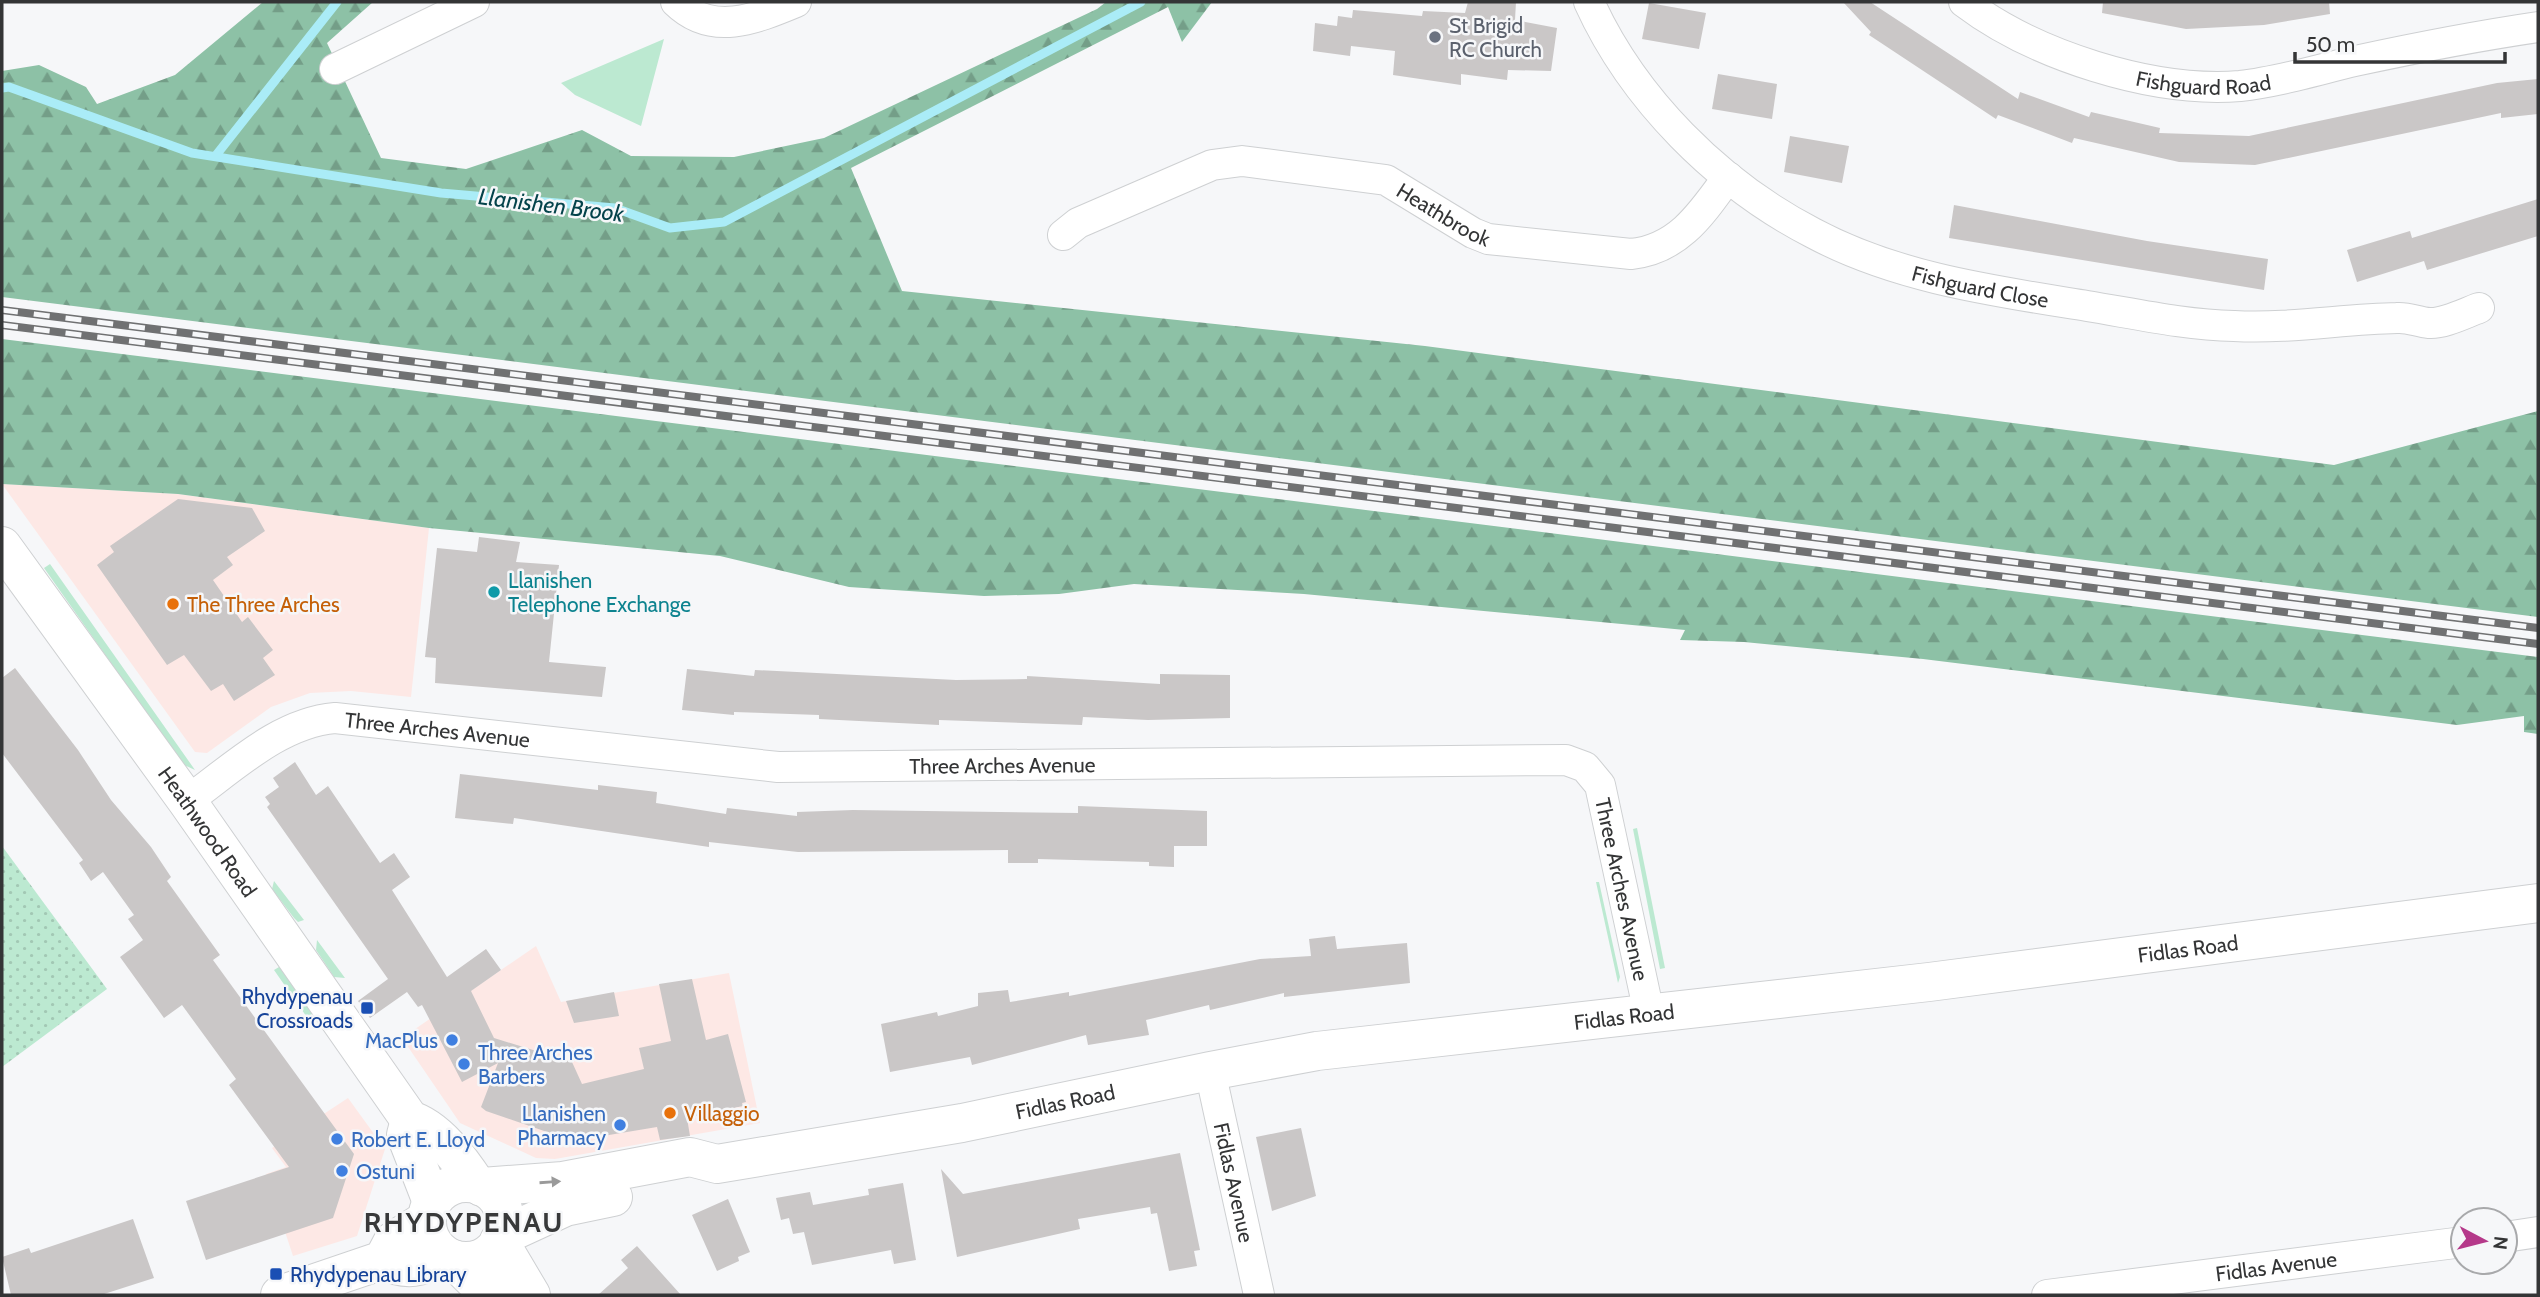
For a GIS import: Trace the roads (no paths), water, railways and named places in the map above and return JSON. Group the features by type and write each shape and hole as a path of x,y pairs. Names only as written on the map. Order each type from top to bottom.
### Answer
{"street":[{"path":"335,69 474,2"},
{"path":"676,2 689,14 722,23 754,20 796,2"},
{"name":"Fishguard Close","path":"1588,2 1613,49 1645,95 1728,177 1776,213 1820,237 1866,257 1926,275 2073,304 2202,325 2309,325 2400,317 2432,323 2479,308"},
{"name":"Fishguard Road","path":"1964,2 2037,43 2087,62 2142,78 2208,86 2249,85 2384,55 2538,27"},
{"name":"Heathbrook","path":"1063,235 1078,223 1212,165 1242,161 1386,180 1401,186 1473,233 1488,239 1631,254 1648,252 1682,234 1728,177"},
{"name":"Heathwood Road","path":"2,546 187,801 410,1120 425,1124 479,1186"},
{"name":"Three Arches Avenue","path":"187,801 288,729 313,720 335,718 749,764 807,768 1566,760 1585,767 1600,785 1649,1013"},
{"name":"Fidlas Road","path":"479,1186 563,1181 691,1157 717,1164 962,1123 1210,1071 1370,1044 1929,982 2538,903"},
{"name":"Fidlas Avenue","path":"1210,1071 1259,1295"},
{"name":"Heathwood Road","path":"410,1120 407,1135 429,1211"},
{"name":"Fidlas Road","path":"501,1239 565,1206 694,1180 717,1164"},
{"path":"280,1295 383,1260 394,1241 429,1211 449,1187 479,1186 498,1199 502,1207 501,1239 531,1295"},
{"path":"429,1211 429,1236 475,1281 500,1295"},
{"path":"2519,1235 2538,1232"},
{"path":"383,1260 402,1270 424,1267 449,1257 477,1259 501,1239"},
{"name":"Fidlas Avenue","path":"2046,1295 2449,1244"}],"waterway":[{"path":"217,154 337,2"},
{"name":"Llanishen Brook","path":"2,88 9,87 192,153 441,193 615,208 670,228 724,222 1141,2"}],"railway":[{"path":"2,310 2538,628"},
{"path":"2,325 2538,644"}],"place":[{"name":"St Brigid RC Church","path":"1435,37"},
{"name":"Llanishen Telephone Exchange","path":"494,592"},
{"name":"The Three Arches","path":"173,604"},
{"name":"Rhydypenau Crossroads","path":"367,1008"},
{"name":"MacPlus","path":"452,1040"},
{"name":"Three Arches Barbers","path":"464,1064"},
{"name":"Villaggio","path":"670,1113"},
{"name":"Llanishen Pharmacy","path":"620,1125"},
{"name":"Robert E. Lloyd","path":"337,1139"},
{"name":"Ostuni","path":"342,1171"},
{"name":"Rhydypenau Library","path":"276,1274"}],"district":[{"name":"RHYDYPENAU","path":"464,1222"}]}
